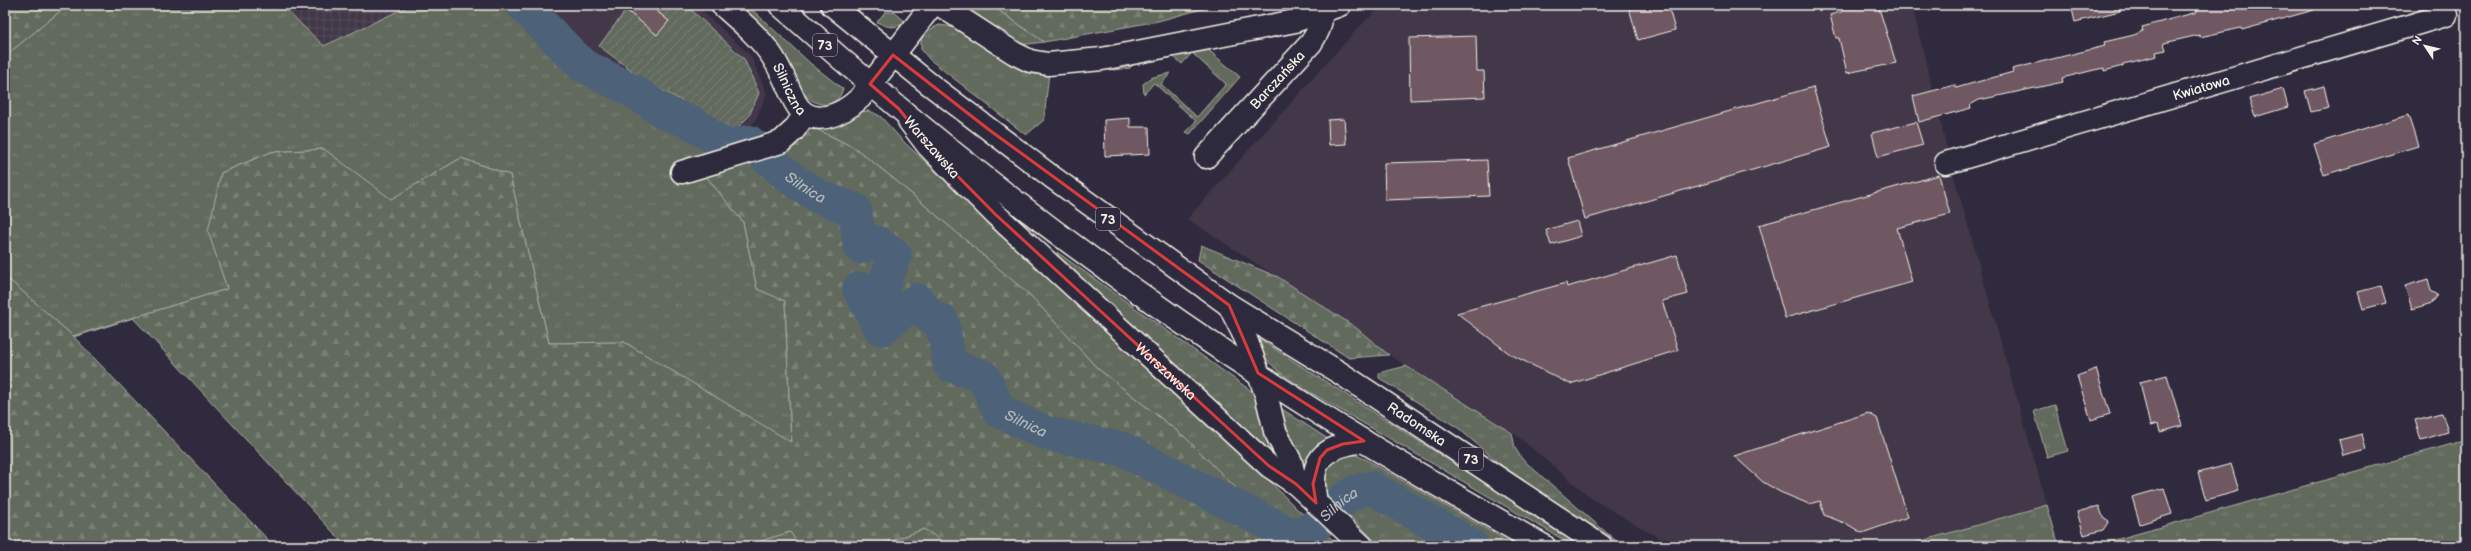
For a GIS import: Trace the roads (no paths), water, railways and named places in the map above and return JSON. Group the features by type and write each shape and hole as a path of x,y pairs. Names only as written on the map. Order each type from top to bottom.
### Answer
{"street":[{"name":"Silniczna","path":"722,5 763,43 775,60 796,103 805,114 824,119 846,110 860,98 932,5"},
{"name":"73","path":"780,5 899,109"},
{"name":"73","path":"832,5 928,83 1119,227 1229,305"},
{"path":"940,5 1014,53 1030,61 1048,64 1102,59 1295,21 1330,8"},
{"name":"Kwiatowa","path":"1946,163 2446,15 2443,5"},
{"name":"Barczańska","path":"1206,157 1311,43 1330,8"},
{"name":"Warszawska","path":"899,109 1103,267 1258,373 1364,441"},
{"name":"Warszawska","path":"899,109 928,146 995,214 1269,466 1296,484 1362,546"},
{"path":"682,172 781,142 794,130 805,114"},
{"path":"1229,305 1246,339 1258,373 1275,431 1290,462 1296,484"},
{"name":"Radomska","path":"1229,305 1340,373 1601,546"},
{"path":"1316,503 1313,484 1314,471 1320,458 1327,450 1343,444 1364,441"},
{"name":"73","path":"1364,441 1544,546"}],"waterway":[{"name":"Silnica","path":"523,5 582,65 631,90 666,113 693,123 726,146 749,142 792,179 820,197 855,210 860,247 875,242 895,255 881,292 859,289 881,329 917,300 930,317 942,321 950,365 984,377 999,411 1046,433 1122,449 1286,532 1302,535 1311,529 1343,500 1361,490 1372,488 1472,546"}]}
